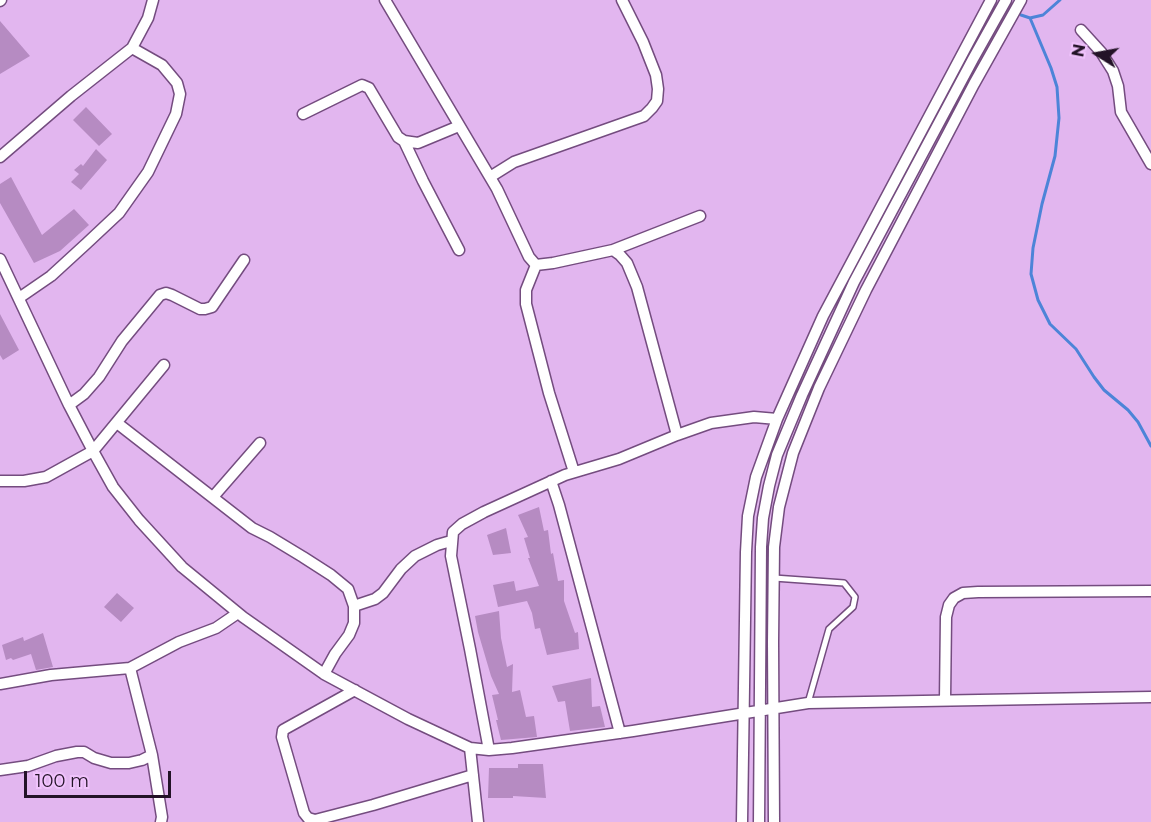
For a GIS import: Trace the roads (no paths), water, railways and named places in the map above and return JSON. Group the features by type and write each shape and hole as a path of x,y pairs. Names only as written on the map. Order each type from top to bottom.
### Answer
{"street":[{"path":"0,157 71,96 132,48 148,18 153,0"},
{"path":"386,0 490,177 536,265"},
{"path":"490,177 514,162 644,116 652,108 657,100 656,75 622,0"},
{"path":"742,822 746,552 748,516 756,477 777,419 823,316 991,0"},
{"path":"759,822 761,547 763,518 777,455 854,282 1006,0"},
{"path":"774,822 774,547 778,507 793,453 819,388 866,290 974,84 1021,0"},
{"path":"1081,30 1101,52 1113,71 1118,86 1121,112 1151,164"},
{"path":"19,298 51,276 119,213 148,172 176,114 180,94 177,82 162,65 132,48"},
{"path":"303,114 362,84 373,93 398,137 404,141 418,143 459,126"},
{"path":"404,141 459,250"},
{"path":"536,265 613,250 700,216"},
{"path":"613,250 627,263 637,287 677,435"},
{"path":"0,259 69,405 112,487 182,567 238,614 324,674 408,719 470,748 489,750 512,748 808,703 1151,697"},
{"path":"69,405 84,394 99,377 122,341 160,295 166,293 172,295 200,309 212,307 244,260"},
{"path":"536,265 526,290 526,304 549,393 574,472"},
{"path":"0,481 24,481 46,477 93,451 164,365"},
{"path":"489,750 450,556 453,532 462,524 484,512 551,481 619,459 711,423 754,417 777,419"},
{"path":"117,423 252,528 331,575 348,589 354,606 354,623 324,674"},
{"path":"213,498 260,443"},
{"path":"551,481 620,733"},
{"path":"354,606 375,599 400,569 415,556 451,541"},
{"path":"945,700 946,617 949,605 954,598 963,593 1151,591"},
{"path":"0,684 51,675 130,668 179,642 216,628 238,614"},
{"path":"130,668 152,755 161,822"},
{"path":"355,690 283,730 282,737 304,813 308,818 315,820 373,806 473,775"},
{"path":"470,748 478,822"},
{"path":"0,770 28,766 77,752 84,752 111,763 136,762 152,755"}],"lane":[{"path":"774,578 844,583 855,597 853,607 829,629 808,703"}],"waterway":[{"path":"1021,15 1030,18 1043,15 1060,0"},
{"path":"1030,18 1057,87 1059,118 1055,156 1033,248 1031,274 1038,300 1050,324 1076,349 1104,390 1128,410 1138,422 1151,446"}]}
